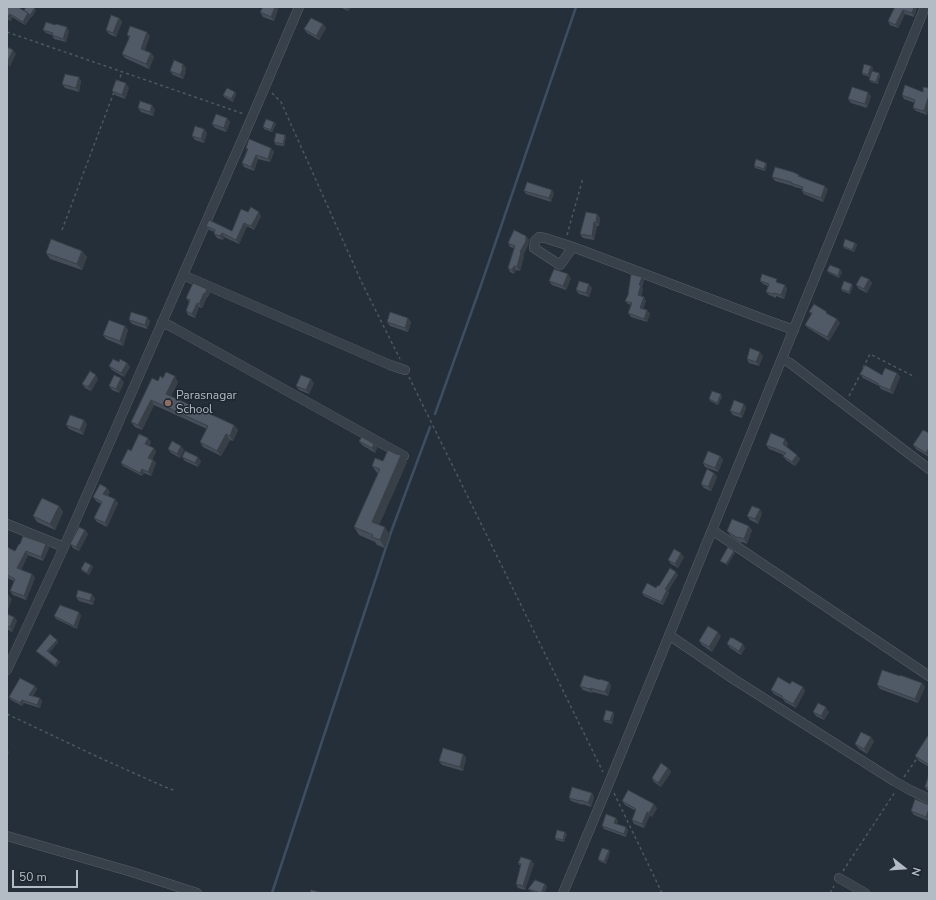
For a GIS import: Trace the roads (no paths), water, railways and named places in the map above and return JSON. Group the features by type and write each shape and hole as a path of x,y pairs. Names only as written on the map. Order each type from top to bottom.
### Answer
{"street":[{"path":"7,670 64,547 266,86 299,7"},
{"path":"563,893 925,7"},
{"path":"568,246 794,330"},
{"path":"183,275 390,365 405,370"},
{"path":"162,322 404,456"},
{"path":"782,359 790,363 929,469"},
{"path":"7,524 64,547"},
{"path":"712,530 929,676"},
{"path":"669,635 734,680 900,784 929,799"},
{"path":"7,836 125,870 197,893"},
{"path":"839,878 865,893"}],"waterway":[{"path":"435,414 480,288 576,7"},
{"path":"272,893 391,532 430,427"}],"place":[{"name":"Parasnagar School","path":"168,403"}]}
